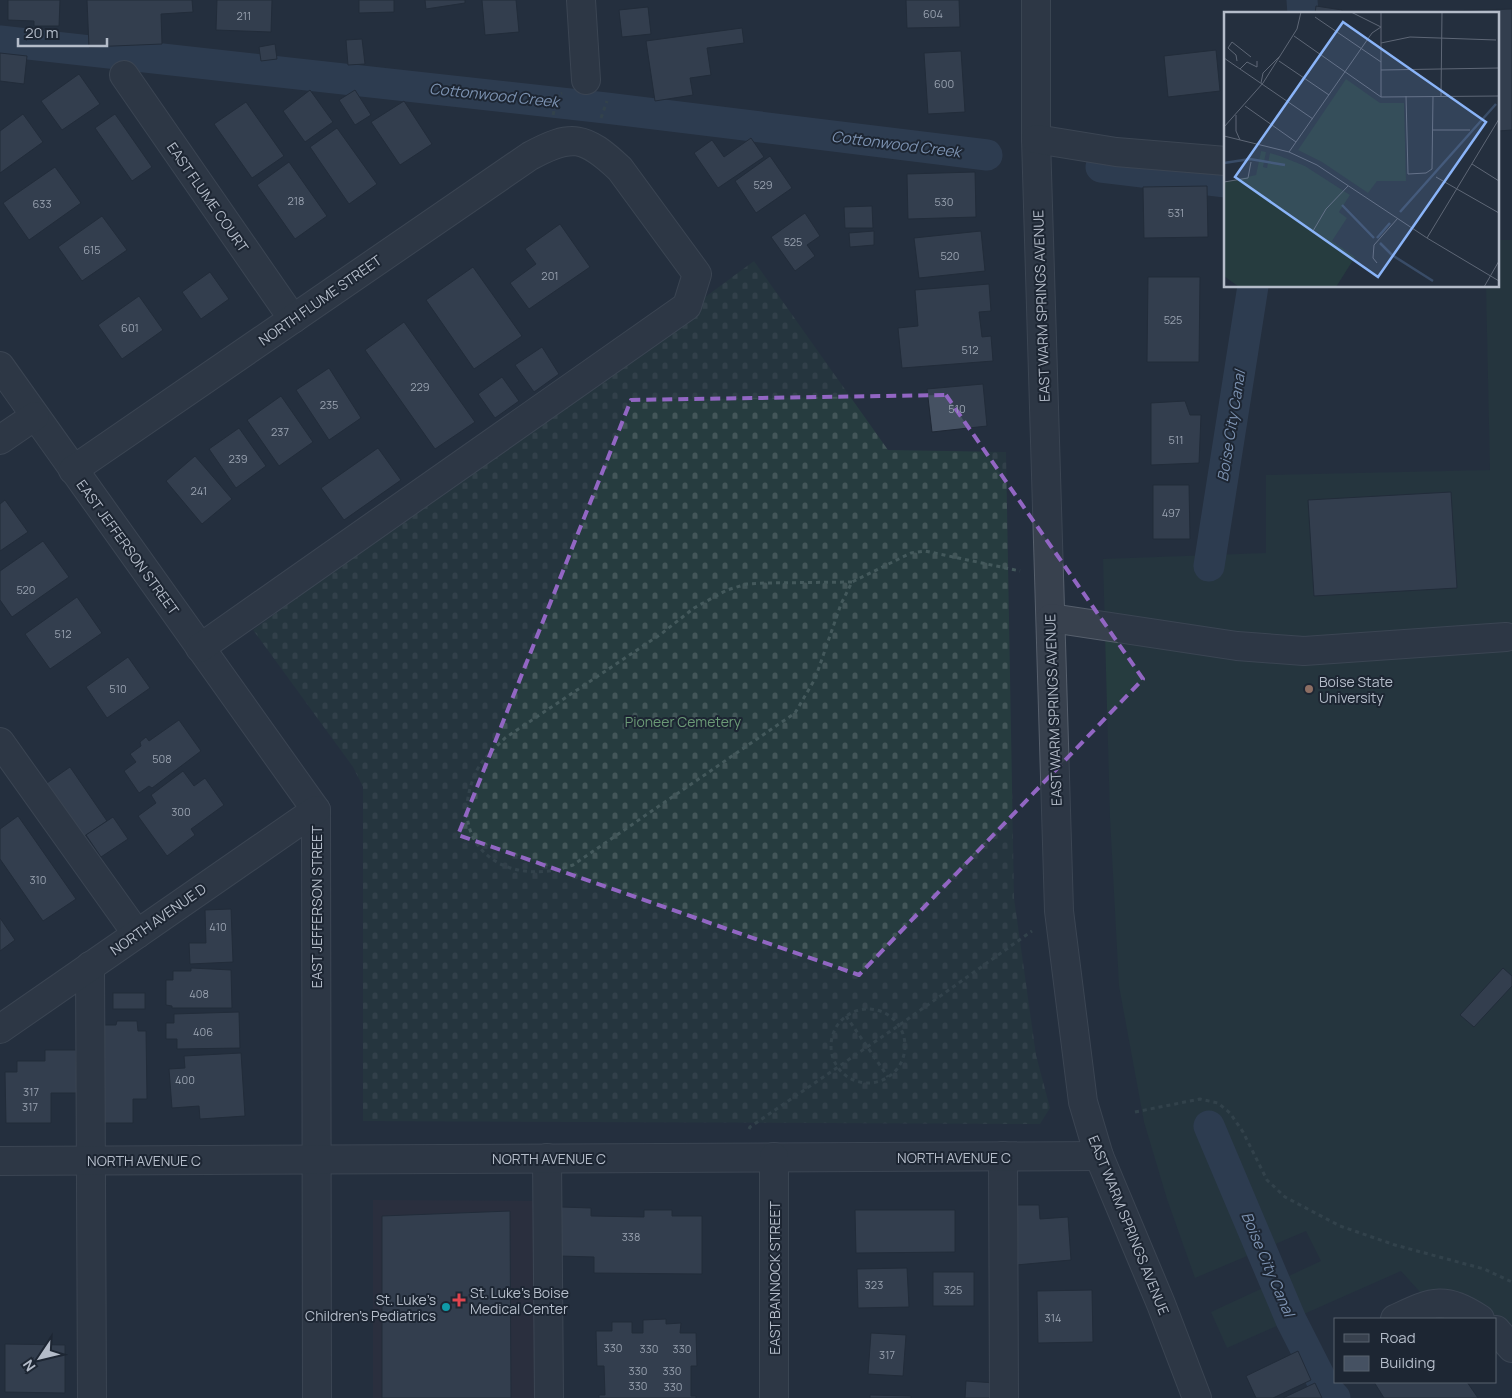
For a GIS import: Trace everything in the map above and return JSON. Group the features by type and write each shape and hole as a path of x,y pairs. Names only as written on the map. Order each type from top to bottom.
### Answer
{"street":[{"path":"581,0 586,80"},
{"name":"EAST WARM SPRINGS AVENUE","path":"1036,0 1036,139 1059,911 1083,1102 1098,1156 1161,1304 1197,1398"},
{"name":"EAST FLUME COURT","path":"124,75 293,319"},
{"name":"NORTH FLUME STREET","path":"73,470 530,156 554,143 572,139 589,145 620,169 697,274 686,306 200,648"},
{"path":"1036,139 1116,152 1224,161"},
{"name":"EAST JEFFERSON STREET","path":"0,366 316,810 316,1398"},
{"path":"0,440 35,416"},
{"path":"1051,618 1237,646 1304,651 1506,637"},
{"path":"0,742 137,934"},
{"name":"NORTH AVENUE D","path":"0,1029 316,810"},
{"path":"90,966 92,1398"},
{"path":"1003,1156 1004,1398"},
{"name":"NORTH AVENUE C","path":"0,1161 1098,1156"},
{"path":"547,1158 548,1398"},
{"name":"EAST BANNOCK STREET","path":"762,1158 774,1398"},
{"path":"1397,1318 1431,1303 1461,1306 1479,1318"},
{"path":"1497,1331 1512,1348"}],"path":[{"path":"553,117 558,95"},
{"path":"600,116 609,96"},
{"path":"852,582 842,604 816,679 795,713 573,865 545,873 512,870 495,862 471,836 468,801 478,770 487,755 505,738 661,634 694,608 727,590 747,584 852,582 911,553 925,551 1050,578"},
{"path":"762,1158 750,1126 898,1026 1059,911"},
{"path":"860,1010 872,1010 884,1013 894,1020 898,1026 904,1041 904,1054 900,1065 888,1077 870,1083 858,1082 847,1077 837,1068 831,1046 833,1034 839,1023 846,1016 860,1010"},
{"path":"846,1016 888,1077"},
{"path":"1135,1112 1200,1099 1218,1103 1230,1113 1243,1132 1258,1166 1267,1180 1285,1197 1340,1226 1395,1245 1484,1269 1512,1282"}],"highlighted area":[{"path":"946,395 1143,679 859,975 458,835 631,400"}],"shaded area":[{"name":"St. Luke's Boise Medical Center","path":"373,1200 543,1201 545,1398 373,1398"}],"green space":[{"name":"Boise State University","path":"1500,240 1512,240 1512,1361 1497,1318 1438,1312 1401,1271 1227,1348 1211,1312 1321,1261 1306,1231 1195,1278 1167,1199 1144,1122 1119,986 1110,818 1103,559 1266,553 1266,475 1490,470 1486,288 1500,288"},
{"name":"Pioneer Cemetery","path":"754,261 888,450 1006,452 1014,898 1036,1055 1050,1108 1040,1124 363,1121 363,787 353,767 253,630"}],"building":[{"path":"8,0 60,0 59,26 34,26 34,21 8,20"},
{"path":"87,0 192,0 193,12 161,14 162,44 89,47"},
{"path":"217,0 272,0 271,32 216,30"},
{"path":"359,0 394,0 394,12 359,13"},
{"path":"425,0 465,0 465,3 426,9"},
{"path":"482,0 516,0 519,32 485,35"},
{"path":"906,0 959,0 960,27 907,28"},
{"path":"1316,6 1342,10 1342,12 1315,12"},
{"path":"648,7 651,34 622,37 619,10"},
{"path":"1512,9 1512,130 1500,131 1500,12 1448,11"},
{"path":"742,28 744,43 707,48 711,75 690,78 693,95 655,101 646,41"},
{"path":"362,39 365,64 348,65 346,40"},
{"path":"275,44 277,59 261,61 259,47"},
{"path":"1216,50 1220,91 1168,97 1164,56"},
{"path":"961,51 965,112 928,114 924,53"},
{"path":"0,53 27,56 24,84 0,81"},
{"path":"79,74 100,104 62,130 41,101"},
{"path":"310,90 333,122 305,142 283,111"},
{"path":"355,90 371,115 355,125 339,100"},
{"path":"404,101 432,144 400,165 371,122"},
{"path":"246,102 284,156 252,178 214,124"},
{"path":"23,114 43,142 0,173 0,131"},
{"path":"115,114 152,167 132,181 95,128"},
{"path":"337,128 377,184 349,204 310,147"},
{"path":"751,138 764,157 718,188 694,153 712,140 724,157"},
{"path":"770,156 792,188 756,213 735,181"},
{"path":"289,162 327,216 295,239 257,185"},
{"path":"55,167 81,203 29,240 3,203"},
{"path":"975,172 976,217 908,219 907,174"},
{"path":"1207,186 1208,237 1144,238 1143,187"},
{"path":"872,206 873,228 845,228 844,207"},
{"path":"805,213 820,236 807,245 815,256 795,271 771,237"},
{"path":"102,216 127,250 82,281 58,247"},
{"path":"560,224 590,267 529,309 510,283 536,264 525,249"},
{"path":"874,231 874,245 850,247 849,233"},
{"path":"981,231 985,271 919,278 914,238"},
{"path":"473,267 522,336 474,369 426,300"},
{"path":"210,272 229,299 201,319 182,292"},
{"path":"1148,277 1200,277 1199,362 1147,362"},
{"path":"989,284 991,311 979,312 982,337 991,336 993,361 902,368 898,328 918,326 915,290"},
{"path":"139,296 163,330 122,359 98,325"},
{"path":"404,322 475,422 435,449 365,350"},
{"path":"542,347 559,374 534,392 515,365"},
{"path":"329,368 361,418 329,440 296,390"},
{"path":"502,377 519,401 495,418 478,394"},
{"path":"983,384 987,426 932,432 927,389"},
{"path":"281,396 313,442 279,466 247,420"},
{"path":"1185,401 1190,415 1201,415 1199,463 1151,465 1151,403"},
{"path":"239,428 266,466 236,488 209,449"},
{"path":"378,448 401,480 344,520 321,488"},
{"path":"195,456 232,499 202,524 166,481"},
{"path":"1153,485 1189,485 1190,539 1153,539"},
{"path":"1451,492 1457,588 1314,596 1308,500"},
{"path":"5,500 28,532 0,551 0,504"},
{"path":"43,541 69,577 12,617 0,600 0,571"},
{"path":"77,597 102,633 50,669 25,634"},
{"path":"128,657 150,688 107,718 86,687"},
{"path":"179,720 201,751 152,788 149,786 139,793 124,771 136,762 130,754 141,746 140,742 146,737 149,741"},
{"path":"70,767 107,821 80,839 44,785"},
{"path":"183,771 194,786 205,778 224,805 191,829 195,835 167,856 138,816 156,803 151,795"},
{"path":"18,816 76,899 43,921 0,859 0,829"},
{"path":"113,817 128,839 101,857 86,835"},
{"path":"231,909 233,962 190,964 189,943 206,943 205,910"},
{"path":"0,918 15,940 0,951"},
{"path":"191,968 231,970 232,1008 172,1008 172,1006 166,1005 166,980 173,980 173,971 191,971"},
{"path":"1503,968 1512,976 1512,986 1474,1027 1460,1015"},
{"path":"113,993 145,993 145,1009 113,1009"},
{"path":"239,1012 240,1048 177,1049 177,1039 166,1039 166,1023 174,1023 174,1014"},
{"path":"117,1021 137,1021 138,1031 146,1031 147,1099 133,1099 133,1123 99,1123 98,1025 116,1025"},
{"path":"45,1050 76,1050 77,1093 51,1093 51,1123 6,1123 5,1072 17,1072 17,1061 45,1061"},
{"path":"241,1053 245,1116 200,1119 199,1106 172,1108 169,1069 185,1068 184,1056"},
{"path":"1013,1205 1039,1205 1040,1219 1068,1217 1071,1260 1016,1265"},
{"path":"561,1207 591,1208 591,1216 644,1217 644,1210 672,1210 672,1216 702,1216 702,1274 594,1273 594,1257 560,1256"},
{"path":"855,1210 955,1210 955,1252 856,1253"},
{"name":"St. Luke's Boise Medical Center","path":"510,1211 511,1398 382,1398 382,1216"},
{"path":"907,1268 909,1307 858,1308 857,1269"},
{"path":"933,1272 974,1272 974,1306 933,1306"},
{"path":"1092,1290 1093,1342 1038,1343 1037,1291"},
{"path":"666,1319 666,1324 681,1323 680,1333 696,1333 697,1366 691,1366 691,1396 696,1396 696,1398 599,1398 599,1395 605,1395 604,1366 597,1366 596,1331 612,1331 612,1322 632,1322 632,1333 643,1333 643,1320"},
{"path":"871,1333 906,1335 903,1376 868,1374"},
{"path":"5,1344 65,1345 65,1393 5,1392"},
{"path":"1298,1351 1311,1380 1273,1398 1256,1398 1246,1376"},
{"path":"966,1381 995,1383 994,1398 965,1398"},
{"path":"1315,1383 1322,1398 1283,1398"},
{"path":"1375,1383 1468,1383 1478,1398 1384,1398"},
{"path":"870,1395 911,1396 911,1398 870,1398"}],"waterway":[{"name":"Boise City Canal","path":"1302,0 1303,12"},
{"name":"Cottonwood Creek","path":"0,41 606,108 987,155"},
{"name":"Cottonwood Creek","path":"1101,167 1224,182"},
{"name":"Boise City Canal","path":"1209,566 1253,288"},
{"name":"Boise City Canal","path":"1209,1126 1291,1320 1325,1387 1335,1398"}],"place":[{"name":"Boise State University","path":"1309,689"},
{"name":"St. Luke's Boise Medical Center","path":"459,1300"},
{"name":"St. Luke’s Children’s Pediatrics","path":"446,1307"}]}
